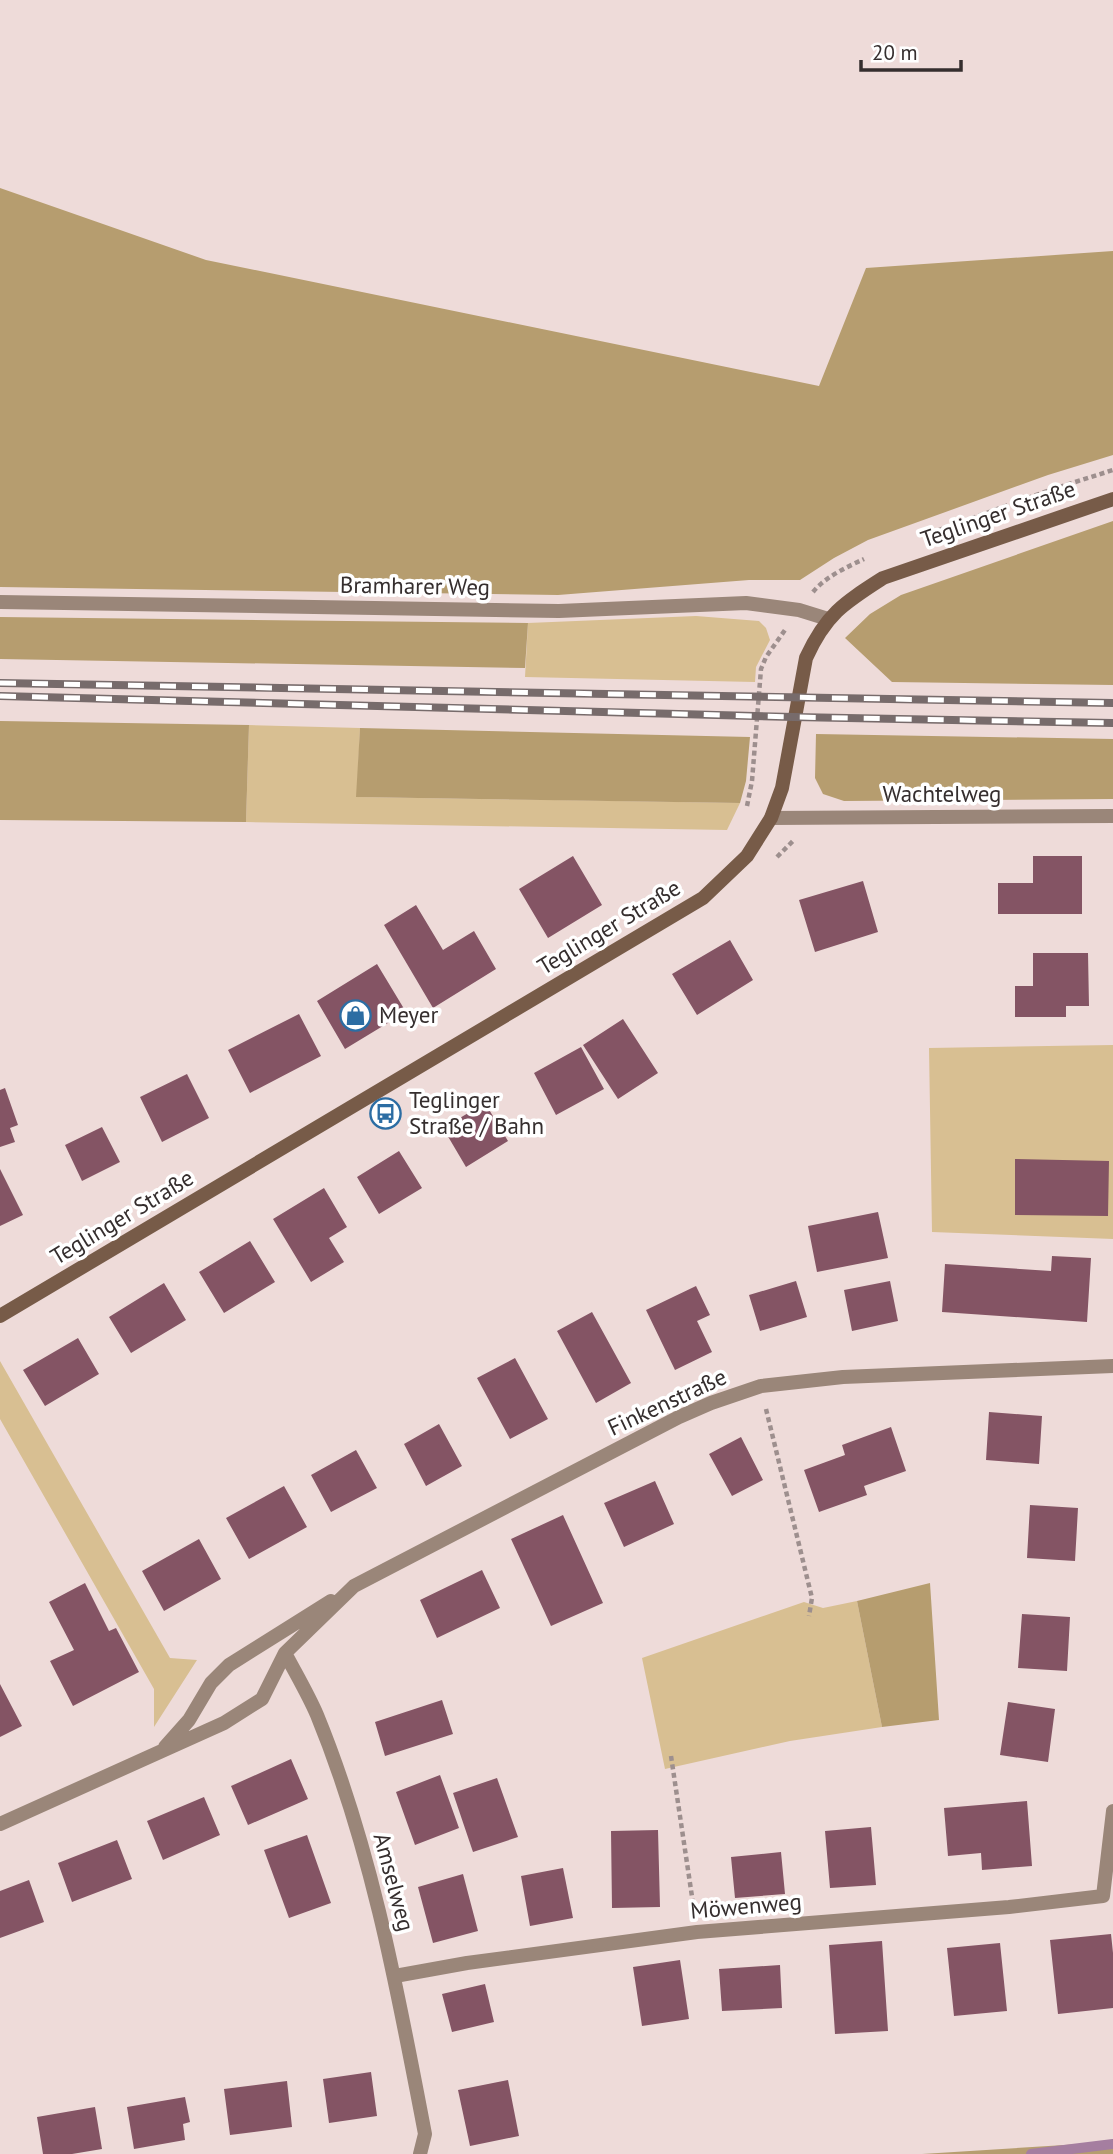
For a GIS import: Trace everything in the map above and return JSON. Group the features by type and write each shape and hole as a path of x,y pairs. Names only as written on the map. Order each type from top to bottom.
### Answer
{"street":[{"name":"Teglinger Straße","path":"0,1316 704,898 747,856 771,818 782,789 806,658 828,619 852,598 883,578 1113,499"},
{"name":"Bramharer Weg","path":"0,602 559,611 746,603 799,611 828,619"},
{"name":"Wachtelweg","path":"771,818 1113,816"},
{"name":"Finkenstraße","path":"162,1751 189,1720 211,1683 229,1665 354,1586 711,1402 761,1386 843,1377 1113,1366"},
{"name":"Finkenstraße","path":"0,1824 224,1723 262,1699 285,1653 354,1586"},
{"name":"Amselweg","path":"285,1653 316,1713 348,1800 395,1976 425,2134 421,2154"},
{"name":"Möwenweg","path":"395,1976 467,1963 697,1932 1009,1908 1103,1896 1113,1811"}],"path":[{"path":"746,810 752,781 761,669 799,611"},
{"path":"761,1386 812,1598 810,1616"},
{"path":"671,1756 697,1932"}],"shaded area":[{"path":"0,188 206,260 819,386 866,268 1113,251 1113,455 1048,475 868,540 800,580 749,580 558,595 0,587"},
{"path":"1113,521 1113,685 892,682 845,638 870,614 901,595"},
{"path":"696,616 759,621 766,628 770,640 756,667 755,682 525,677 528,623"},
{"path":"0,617 528,623 525,668 0,659"},
{"path":"0,721 249,725 246,822 0,820"},
{"path":"249,725 360,728 357,797 740,803 727,830 246,822"},
{"path":"360,728 750,737 746,781 740,803 356,797"},
{"path":"816,734 1113,739 1113,799 844,801 823,794 815,778"},
{"path":"1113,1045 1113,1239 932,1232 929,1048"},
{"path":"0,1361 170,1658 197,1660 154,1727 154,1689 0,1419"},
{"path":"930,1583 939,1720 882,1727 857,1601"},
{"path":"857,1601 882,1727 790,1741 665,1769 642,1658 804,1602 823,1608"},
{"path":"1113,2142 1113,2154 922,2154"}],"building":[{"path":"573,856 602,905 548,938 519,889"},
{"path":"1033,856 1082,856 1082,914 998,914 998,883 1033,883"},
{"path":"863,881 878,932 815,952 799,900"},
{"path":"416,905 443,950 474,931 496,969 433,1008 384,925"},
{"path":"730,940 753,980 697,1015 672,974"},
{"path":"1033,953 1088,953 1089,1006 1066,1006 1066,1017 1015,1017 1015,986 1033,986"},
{"path":"377,964 406,1012 345,1049 317,1001"},
{"path":"299,1014 321,1056 250,1093 228,1050"},
{"path":"623,1019 658,1073 618,1099 583,1045"},
{"path":"581,1047 604,1089 556,1115 534,1073"},
{"path":"187,1074 209,1118 162,1142 140,1097"},
{"path":"5,1088 18,1125 10,1128 15,1142 0,1147 0,1090"},
{"path":"485,1103 508,1141 466,1167 443,1128"},
{"path":"102,1127 120,1162 82,1181 65,1145"},
{"path":"399,1151 422,1188 379,1214 357,1177"},
{"path":"1015,1159 1109,1161 1108,1216 1015,1215"},
{"path":"0,1169 23,1215 0,1226"},
{"path":"324,1188 347,1227 329,1238 344,1262 311,1282 273,1219"},
{"path":"878,1212 888,1258 817,1272 808,1226"},
{"path":"250,1241 275,1282 224,1313 199,1272"},
{"path":"1052,1256 1091,1258 1087,1322 942,1312 945,1264 1051,1271"},
{"path":"796,1281 807,1317 760,1331 749,1295"},
{"path":"890,1281 898,1321 852,1331 844,1290"},
{"path":"164,1283 186,1320 131,1353 109,1317"},
{"path":"696,1286 710,1315 697,1321 712,1352 675,1370 646,1310"},
{"path":"592,1312 631,1383 596,1403 557,1331"},
{"path":"78,1338 99,1374 45,1406 23,1370"},
{"path":"515,1358 548,1419 510,1439 477,1378"},
{"path":"989,1412 1042,1416 1039,1464 986,1460"},
{"path":"439,1424 462,1466 426,1486 404,1444"},
{"path":"891,1427 906,1471 864,1486 867,1495 819,1512 804,1470 845,1455 842,1445"},
{"path":"741,1437 763,1480 732,1496 709,1454"},
{"path":"356,1450 377,1488 331,1512 311,1475"},
{"path":"655,1481 674,1524 624,1547 604,1503"},
{"path":"284,1486 307,1527 249,1559 226,1518"},
{"path":"1030,1505 1078,1508 1075,1561 1027,1558"},
{"path":"563,1515 603,1603 551,1626 511,1539"},
{"path":"199,1539 221,1579 164,1611 142,1571"},
{"path":"482,1570 500,1608 437,1638 420,1600"},
{"path":"85,1583 109,1631 116,1628 139,1672 73,1706 50,1661 74,1650 49,1602"},
{"path":"1022,1614 1070,1617 1067,1671 1018,1668"},
{"path":"0,1684 22,1726 0,1737"},
{"path":"442,1700 453,1734 385,1756 375,1722"},
{"path":"1008,1702 1055,1709 1048,1762 1000,1755"},
{"path":"291,1759 308,1799 248,1825 231,1786"},
{"path":"440,1775 459,1828 415,1845 396,1792"},
{"path":"497,1778 518,1837 473,1852 453,1793"},
{"path":"204,1797 220,1835 163,1860 147,1821"},
{"path":"1027,1801 1032,1866 982,1870 981,1853 948,1856 944,1808"},
{"path":"871,1827 876,1885 830,1888 825,1831"},
{"path":"658,1830 660,1907 612,1908 611,1831"},
{"path":"307,1835 331,1903 289,1918 264,1850"},
{"path":"117,1840 132,1879 72,1902 58,1863"},
{"path":"781,1852 785,1894 735,1898 731,1857"},
{"path":"563,1868 573,1918 530,1926 521,1876"},
{"path":"463,1874 478,1931 433,1943 418,1887"},
{"path":"29,1880 44,1922 0,1938 0,1891"},
{"path":"1111,1934 1113,2008 1058,2014 1050,1940"},
{"path":"882,1941 888,2031 835,2034 829,1945"},
{"path":"1000,1943 1007,2011 954,2016 947,1948"},
{"path":"680,1960 689,2019 642,2026 633,1967"},
{"path":"780,1965 782,2008 722,2011 719,1969"},
{"path":"485,1984 494,2022 452,2032 442,1994"},
{"path":"371,2072 377,2116 329,2123 323,2079"},
{"path":"508,2080 519,2136 470,2146 458,2090"},
{"path":"287,2081 292,2127 230,2135 224,2089"},
{"path":"185,2097 190,2122 183,2124 185,2140 134,2149 127,2107"},
{"path":"95,2107 102,2149 72,2154 43,2154 37,2117"}],"waterway":[{"path":"1031,2154 1113,2144"}],"railway":[{"path":"0,683 1113,703"},
{"path":"0,696 1113,723"}],"place":[{"name":"Meyer","path":"356,1015"},
{"name":"Teglinger Straße / Bahn","path":"386,1113"}]}
